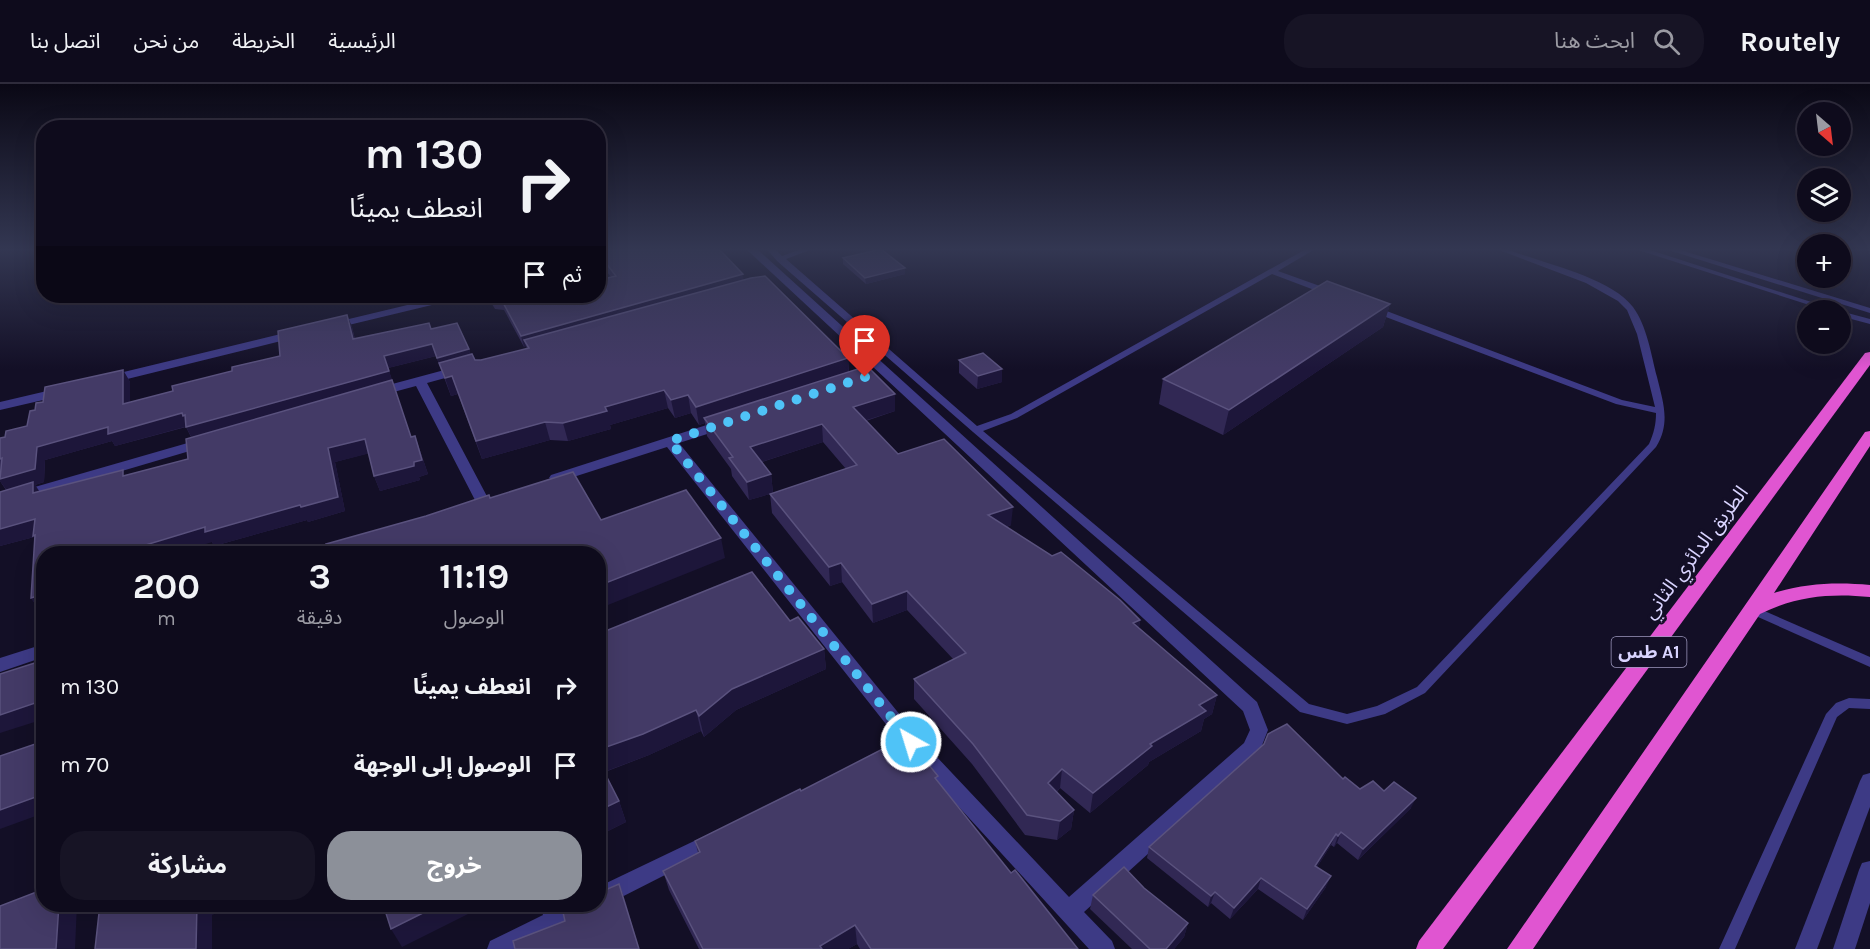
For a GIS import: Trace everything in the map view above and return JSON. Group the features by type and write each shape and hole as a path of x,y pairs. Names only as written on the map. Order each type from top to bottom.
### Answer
{"highway":[{"name":"الطريق الدائري الثاني","path":"1428,949 1870,356"},
{"name":"طس A1","path":"1519,949 1753,610 1870,435"},
{"path":"1753,610 1768,601 1808,591 1870,591"}],"street":[{"path":"788,288 1251,707 1259,730 1252,748 1069,911"},
{"path":"0,406 428,303"},
{"path":"364,397 477,365"},
{"path":"420,381 483,502"},
{"path":"538,484 738,419"},
{"path":"0,502 216,439"},
{"path":"670,441 770,576 911,742 1104,949"},
{"path":"0,664 36,653"},
{"path":"890,753 911,742"},
{"path":"1806,949 1870,782"},
{"path":"606,894 734,831"},
{"path":"1844,949 1870,870"},
{"path":"498,949 553,912"}],"lane":[{"path":"814,288 976,430 1305,708 1347,719 1380,710 1421,690 1653,445 1661,432 1661,411 1640,328 1629,306 1605,288"},
{"path":"976,430 1014,416 1244,288"},
{"path":"1317,288 1340,297"},
{"path":"1763,288 1800,300"},
{"path":"1796,288 1870,311"},
{"path":"1363,305 1619,402 1661,411"},
{"path":"1851,316 1870,322"},
{"path":"1753,610 1870,662"},
{"path":"1726,949 1832,714 1840,705 1853,701 1870,704"}],"building":[{"path":"606,288 692,288 521,336 503,303 606,303"},
{"path":"713,288 778,288 848,358 696,407 688,395 671,400 664,390 605,407 607,411 563,423 545,422 476,441 452,376 445,378 439,363 472,354 475,360 481,360 529,348 524,340"},
{"path":"1315,288 1347,288 1390,304 1229,410 1163,379"},
{"path":"347,315 353,339 429,323 431,329 457,323 469,349 437,358 432,344 384,356 389,371 186,427 185,415 183,416 182,413 108,434 108,427 37,447 35,469 0,479 2,458 0,459 0,438 5,437 6,431 27,426 30,411 35,410 36,403 43,402 45,387 123,370 123,404 173,391 172,386 232,371 232,367 280,356 278,331"},
{"path":"983,353 1002,369 978,376 959,360"},
{"path":"867,366 895,394 853,407 898,454 944,439 1013,507 988,515 1052,556 1061,552 1120,600 1140,620 1133,623 1217,695 1199,705 1206,711 1150,744 1152,746 1093,793 1062,769 1048,783 1074,810 1060,821 1027,815 973,744 914,679 966,653 907,591 872,604 841,563 829,567 770,494 857,465 822,424 750,447 771,474 747,482 729,458 733,457 704,418"},
{"path":"392,380 411,437 415,436 422,460 414,462 414,466 374,476 365,439 328,448 338,497 301,507 300,505 205,532 205,527 142,546 36,546 36,596 31,598 35,519 0,529 0,492 33,482 33,493 123,470 123,476 188,459 186,439"},
{"path":"573,472 601,520 686,490 721,538 606,583 606,546 327,546 326,544 426,516 489,495 490,498"},
{"path":"752,572 790,621 798,617 824,649 732,689 699,716 696,710 643,734 606,747 606,631"},
{"path":"36,663 36,703 0,715 0,674"},
{"path":"1287,724 1343,779 1345,777 1360,789 1373,781 1384,791 1394,782 1416,798 1363,849 1341,832 1338,836 1336,834 1315,866 1331,876 1307,909 1261,878 1234,908 1215,892 1211,896 1149,847 1264,744 1268,734"},
{"path":"906,737 938,776 935,778 1011,873 1015,870 1078,949 871,949 855,925 820,946 822,949 703,949 663,871 700,852 695,841 800,789 801,791"},
{"path":"36,744 36,797 0,810 0,756"},
{"path":"606,776 619,801 606,807"},
{"path":"1124,867 1144,888 1188,923 1166,949 1150,949 1093,895"},
{"path":"619,884 639,949 515,949 513,941 565,921 563,912 606,912 606,890"},
{"path":"36,892 36,912 58,912 56,949 0,949 0,906"},
{"path":"99,912 197,912 196,949 95,949"},
{"path":"386,912 425,912 391,929"}],"route":[{"path":"865,377 670,441 911,742"}]}
